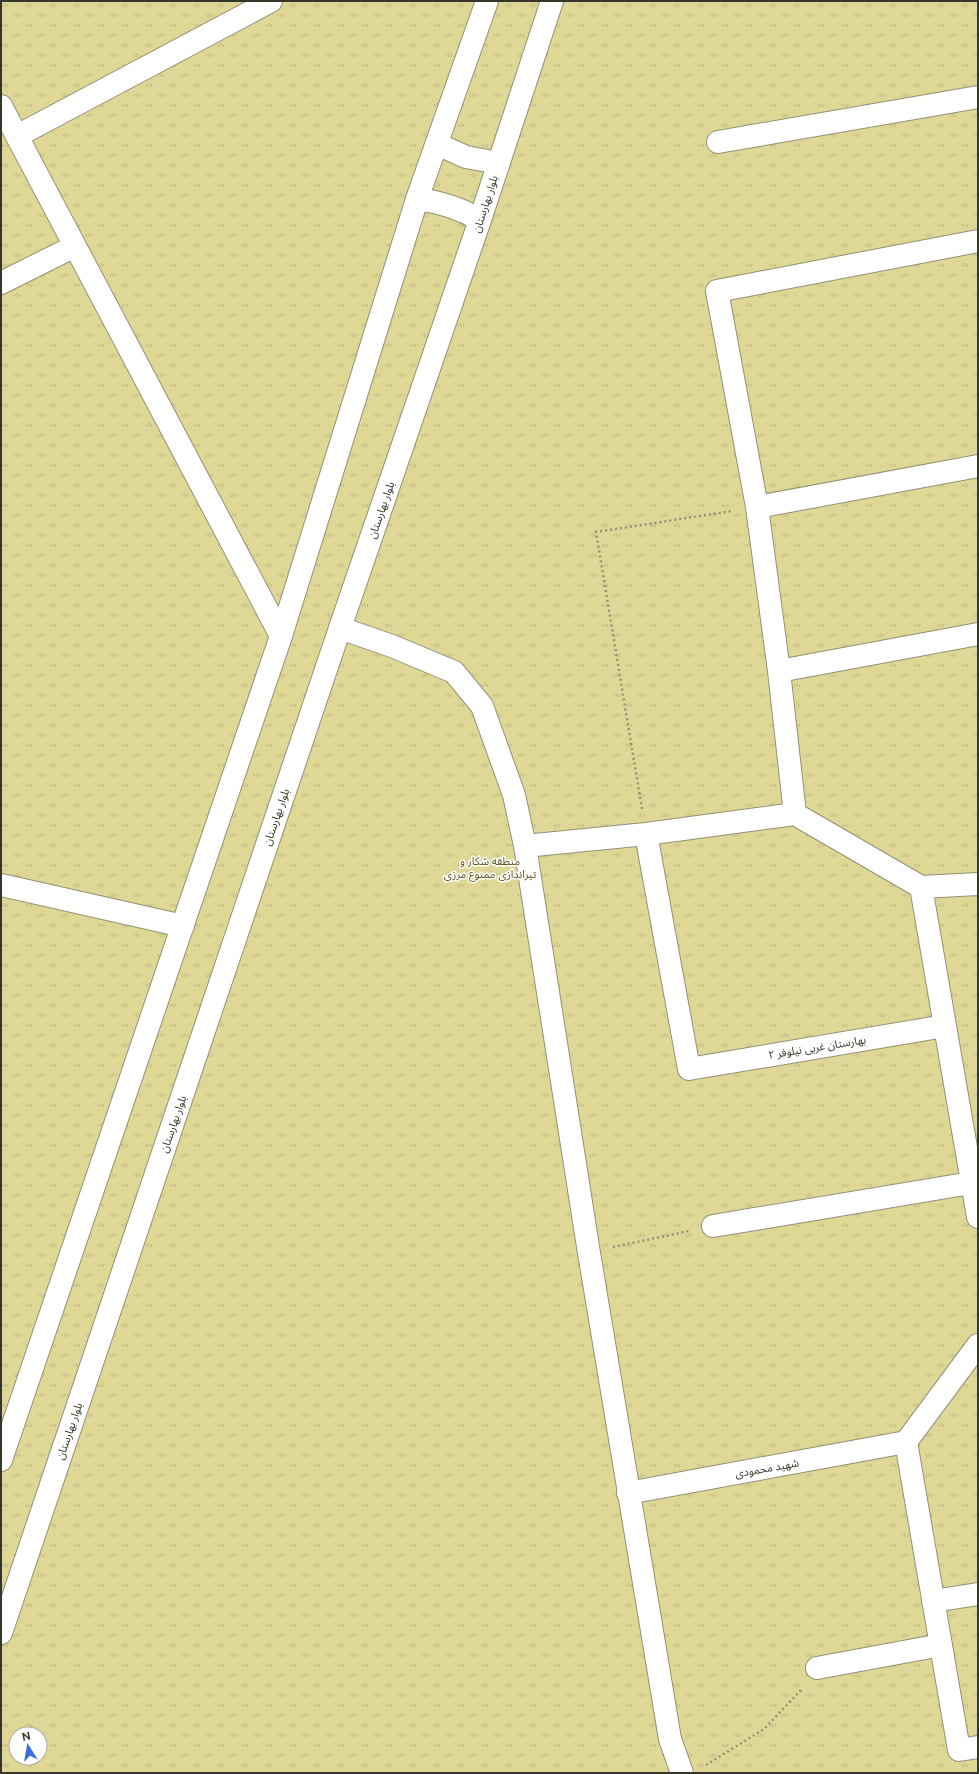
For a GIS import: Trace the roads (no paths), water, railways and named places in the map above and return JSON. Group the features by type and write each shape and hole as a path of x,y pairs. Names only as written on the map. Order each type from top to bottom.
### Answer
{"street":[{"path":"17,136 271,1"},
{"path":"1,1460 281,636 417,199 487,1"},
{"name":"بلوار بهارستان","path":"1,1633 340,628 480,220 552,1"},
{"path":"718,142 978,97"},
{"path":"1,106 281,636"},
{"path":"437,144 466,157 499,163"},
{"path":"417,199 435,201 452,206 480,220"},
{"path":"795,814 779,671 757,507 717,292 978,241"},
{"path":"1,283 75,246"},
{"path":"757,507 978,466"},
{"path":"340,628 392,646 454,672 482,706 514,795 525,846 628,1494 670,1739 691,1771"},
{"path":"779,671 978,634"},
{"path":"525,846 646,834 795,814 921,887 978,884"},
{"name":"بهارستان غربی نیلوفر ۲","path":"646,834 689,1069 945,1026"},
{"path":"1,885 183,926"},
{"path":"921,887 978,1217"},
{"path":"712,1226 972,1183"},
{"path":"978,1345 906,1442 959,1750 978,1747"},
{"name":"شهید محمودی","path":"628,1494 906,1442"},
{"path":"933,1602 978,1594"},
{"path":"817,1668 941,1645"}],"park label":[{"name":"منطقه شکار و تیراندازی ممنوع مرزی","path":"490,867"}]}
